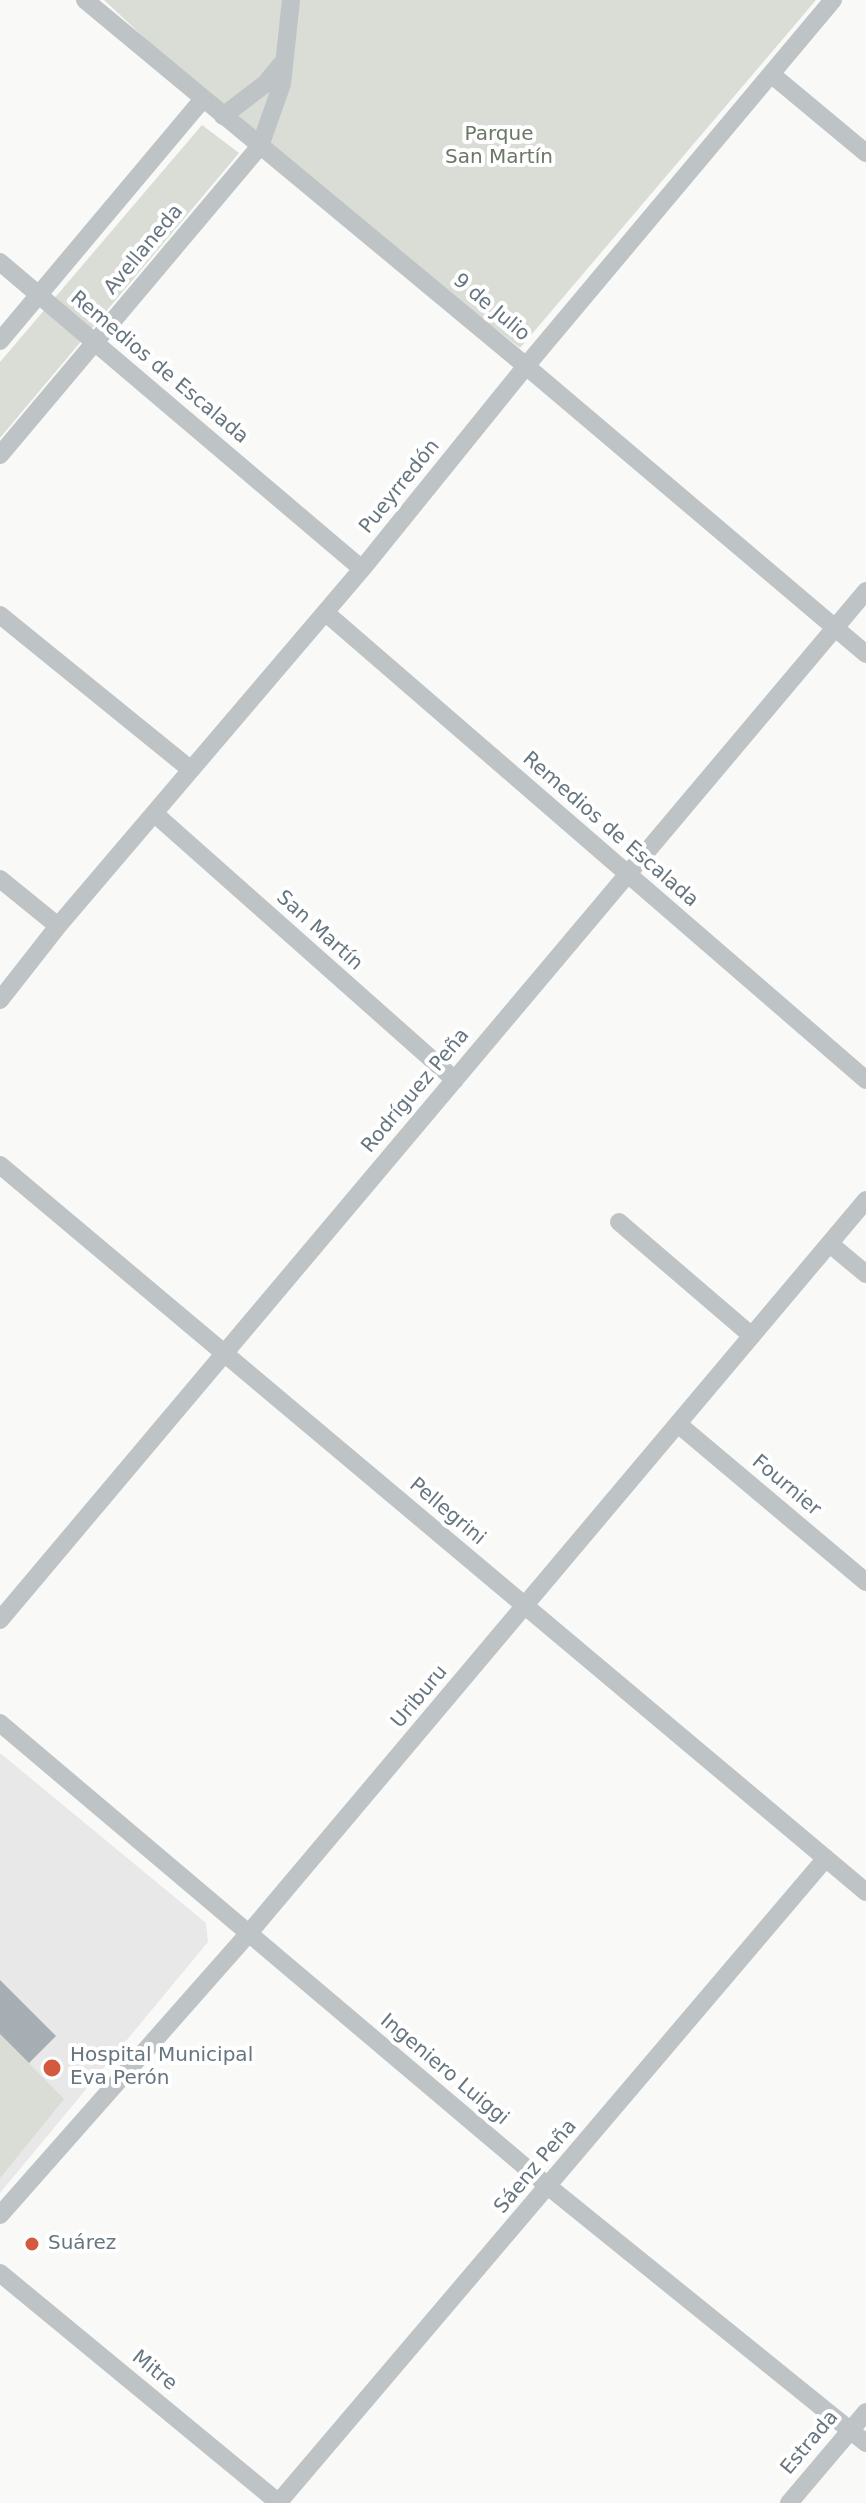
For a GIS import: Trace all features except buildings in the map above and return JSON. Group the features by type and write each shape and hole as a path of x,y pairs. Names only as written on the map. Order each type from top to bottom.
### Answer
{"street":[{"name":"9 de Julio","path":"85,0 526,366 866,654"},
{"name":"Avellaneda","path":"0,455 260,146 275,107 286,59 291,0"},
{"name":"Pueyrredón","path":"0,1000 58,926 326,613 526,366 833,0"},
{"path":"223,116 265,84 286,59"},
{"path":"771,74 866,153"},
{"path":"0,341 203,99"},
{"name":"Remedios de Escalada","path":"0,262 362,569"},
{"name":"Rodríguez Peña","path":"0,1620 866,591"},
{"name":"Remedios de Escalada","path":"326,613 866,1080"},
{"path":"0,615 190,769"},
{"name":"San Martín","path":"155,814 455,1080"},
{"path":"0,879 58,926"},
{"name":"Pellegrini","path":"0,1165 866,1892"},
{"name":"Uriburu","path":"0,2215 249,1933 866,1200"},
{"path":"619,1222 752,1336"},
{"path":"830,1244 866,1274"},
{"name":"Fournier","path":"678,1424 866,1582"},
{"name":"Ingeniero Luiggi","path":"0,1723 549,2187 866,2443"},
{"name":"Sáenz Peña","path":"279,2503 826,1858"},
{"name":"Mitre","path":"0,2273 279,2503"},
{"name":"Estrada","path":"789,2503 866,2412"}],"shaded area":[{"name":"Hospital Municipal Eva Perón","path":"0,1753 206,1923 208,1942 0,2193"}],"green space":[{"name":"Parque San Martín","path":"104,0 816,0 520,348 260,146"},
{"path":"202,125 239,153 0,438 0,362"},
{"path":"0,2034 64,2099 0,2178"}],"place":[{"name":"Hospital Municipal Eva Perón","path":"52,2068"},
{"name":"Suárez","path":"32,2244"}]}
